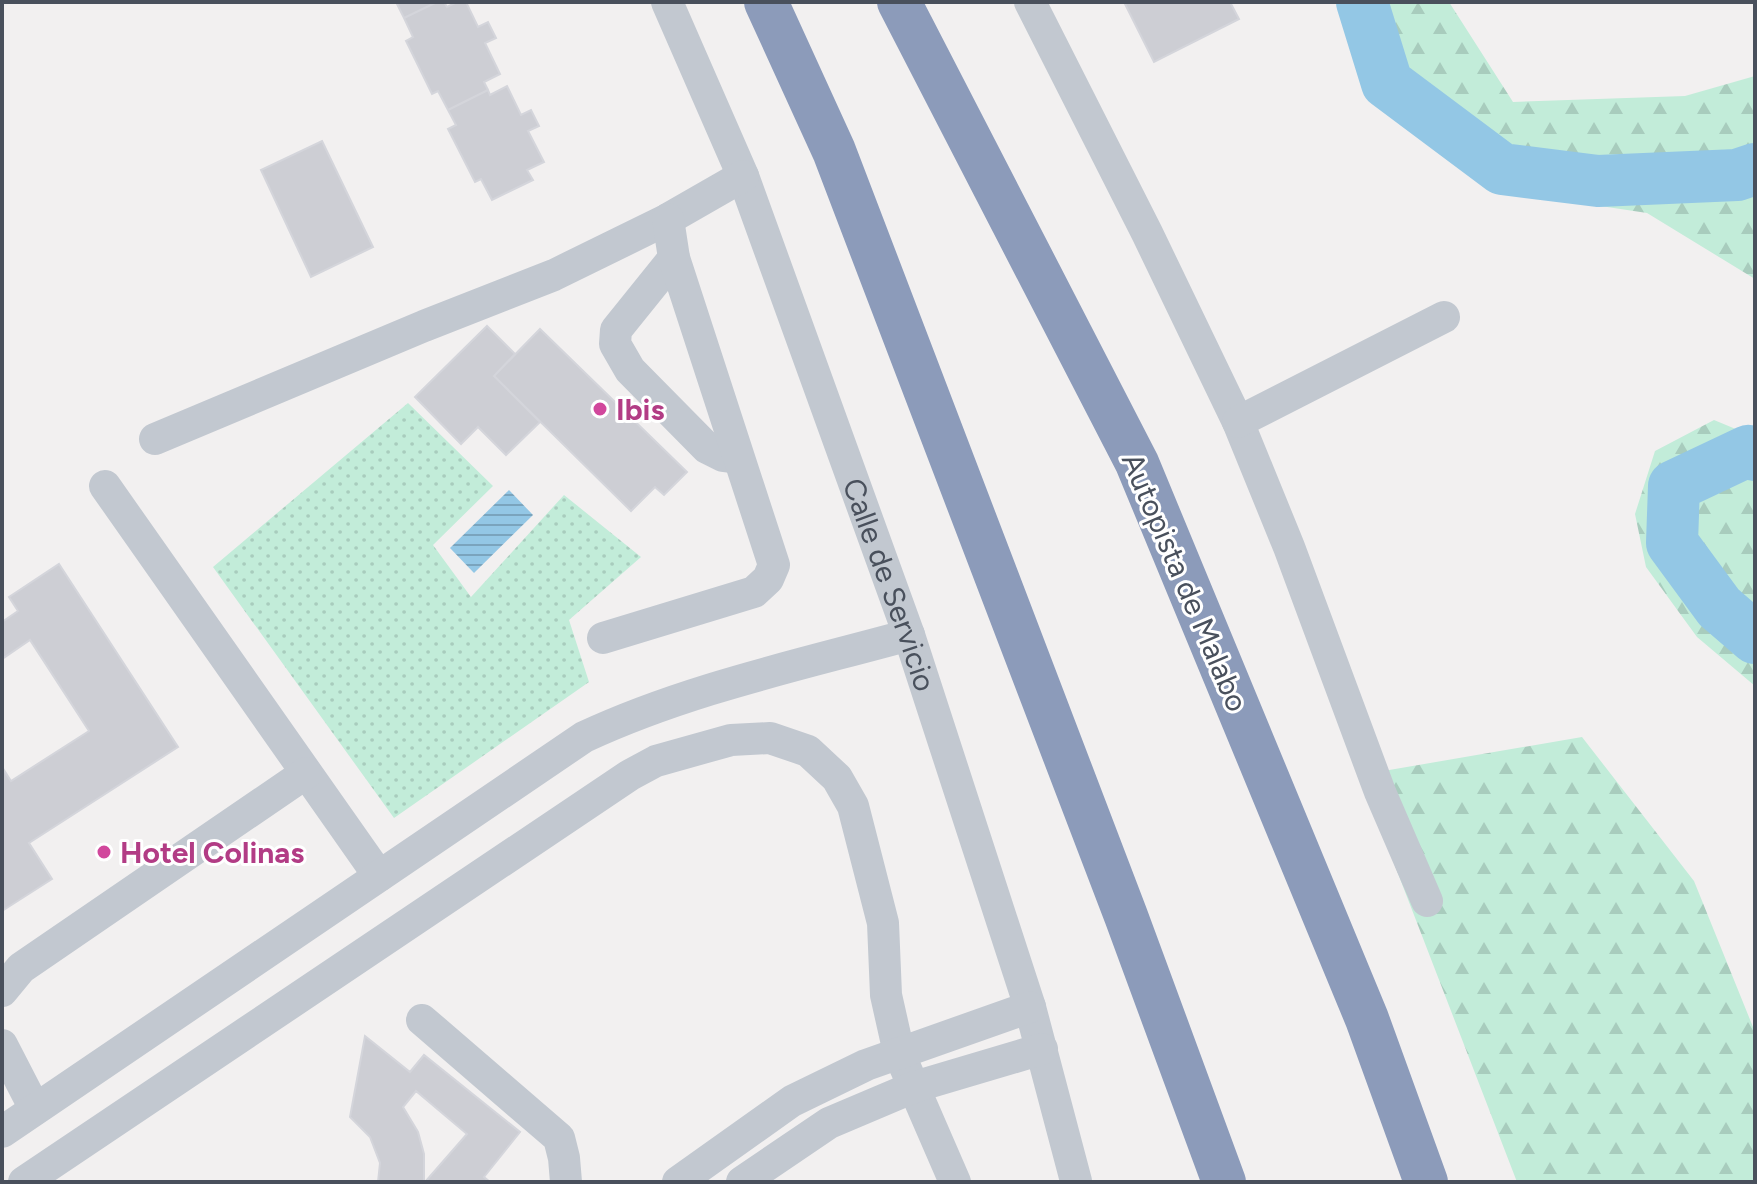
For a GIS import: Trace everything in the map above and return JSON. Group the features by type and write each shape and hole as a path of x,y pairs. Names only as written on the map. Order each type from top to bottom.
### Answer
{"highway":[{"path":"766,2 834,151 1126,916 1224,1182"},
{"name":"Autopista de Malabo","path":"899,2 1137,463 1367,1019 1426,1182"}],"street":[{"name":"Calle de Servicio","path":"667,2 743,176 909,635 1030,1007 1076,1181"},
{"path":"1030,2 1238,422 1289,547 1380,792 1427,901"},
{"path":"155,439 554,275 668,219 743,176"},
{"path":"603,638 754,592 768,579 774,565 674,258 668,219"},
{"path":"674,258 616,330 615,344 630,370 707,448 723,456 738,458"},
{"path":"1238,422 1444,317"},
{"path":"105,486 379,876"},
{"path":"2,1132 584,737 633,714 676,700 909,635"},
{"path":"24,1182 630,775 656,761 731,740 770,738 808,751 837,778 853,806 883,923 886,995 899,1053 955,1182"},
{"path":"2,991 21,968 306,773"},
{"path":"678,1182 792,1101 866,1065 1030,1007"},
{"path":"422,1020 559,1138 566,1182"},
{"path":"2,1045 35,1109"},
{"path":"742,1182 829,1123 914,1087 1042,1049"}],"green space":[{"path":"1341,2 1449,2 1513,102 1685,96 1755,76 1755,279 1647,213 1534,196 1462,170 1385,104"},
{"path":"408,403 493,486 433,545 471,597 564,495 641,557 569,620 589,682 394,818 213,567"},
{"path":"1714,420 1755,437 1755,686 1697,637 1646,567 1635,514 1655,451"},
{"path":"1582,737 1694,881 1755,1032 1755,1182 1517,1182 1360,775"}],"water":[{"path":"509,490 533,515 474,573 450,548"}],"building":[{"path":"396,2 437,2 404,18"},
{"path":"437,2 444,2 447,7 466,2 478,27 488,22 496,38 485,43 500,74 484,82 488,90 448,110 438,91 432,94 406,41 413,37 404,18"},
{"path":"1124,2 1230,2 1239,19 1154,62"},
{"path":"507,86 521,115 531,110 539,126 528,131 544,162 527,170 533,180 492,200 481,179 475,182 448,129 456,125 448,110 488,90 490,95"},
{"path":"322,141 373,247 311,277 261,170"},
{"path":"487,326 515,354 494,376 540,422 506,455 478,427 461,444 415,397"},
{"path":"540,329 687,472 664,495 655,487 631,511 494,376"},
{"path":"59,564 178,747 29,843 52,879 2,911 2,767 11,781 89,731 30,640 2,659 2,622 18,611 9,597"},
{"path":"365,1036 410,1072 424,1055 520,1132 484,1177 490,1182 425,1182 467,1134 416,1091 403,1107 418,1132 424,1154 424,1182 378,1182 380,1163 370,1137 350,1117"}],"waterway":[{"path":"1362,2 1387,83 1502,169 1598,181 1737,175 1755,169"},
{"path":"1755,455 1748,451 1674,486 1672,543 1719,607 1755,638"}],"place":[{"name":"Ibis","path":"600,409"},
{"name":"Hotel Colinas","path":"104,852"}]}
